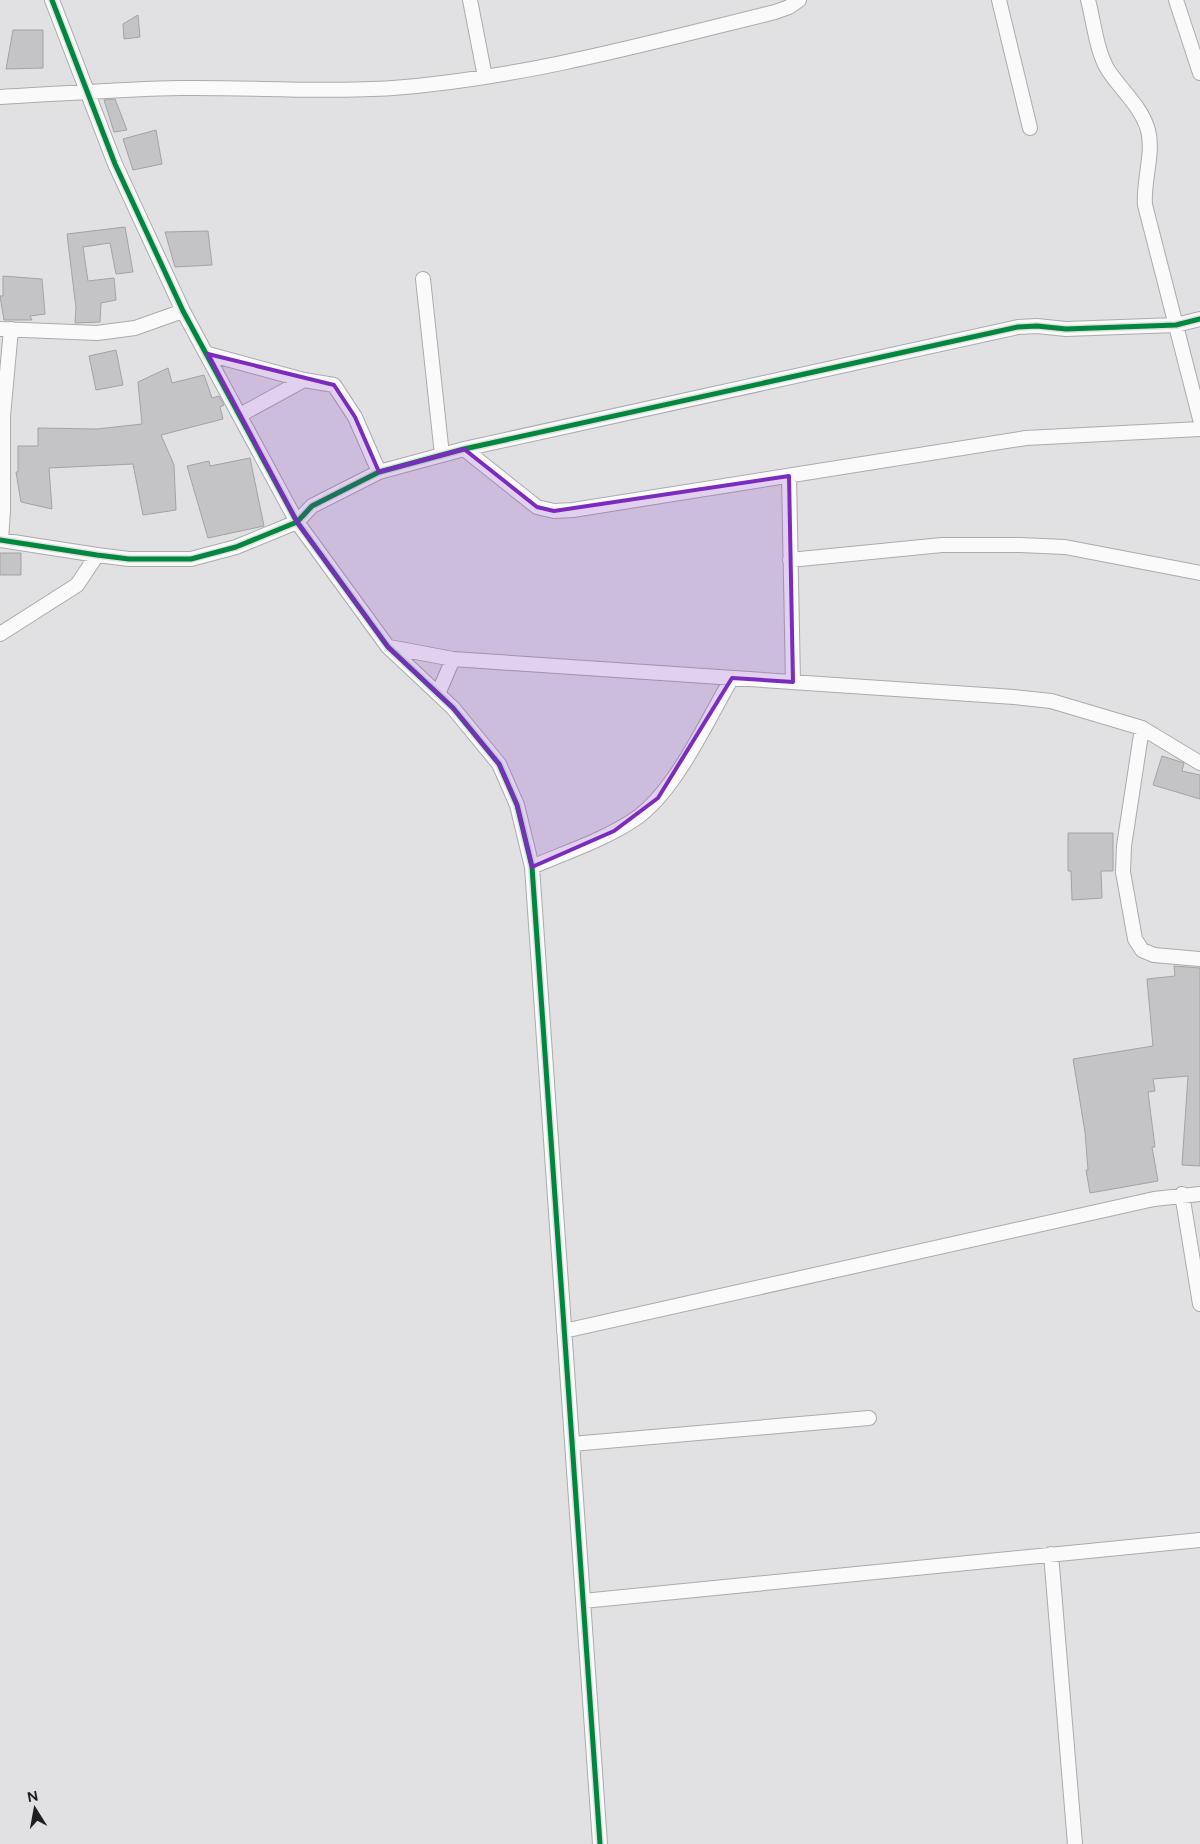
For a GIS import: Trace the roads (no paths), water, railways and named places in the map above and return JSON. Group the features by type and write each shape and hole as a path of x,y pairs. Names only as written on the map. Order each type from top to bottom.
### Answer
{"street":[{"path":"52,0 115,164 183,312 208,354 297,522 388,647 453,708 499,764 517,805 532,867 600,1844"},
{"path":"470,0 485,77"},
{"path":"0,97 180,88 330,90 394,88 485,77 594,56 775,12 789,7 799,0"},
{"path":"999,0 1030,128"},
{"path":"1088,0 1102,57 1108,69 1138,109 1148,131 1150,150 1144,187 1145,206 1200,419"},
{"path":"1176,0 1200,73"},
{"path":"422,279 442,455"},
{"path":"183,312 135,328 97,333 6,329 3,416 3,511 0,540 129,559 191,560 236,547 297,522 312,506 379,472 464,449 1018,327 1037,326 1066,329 1176,325 1200,319"},
{"path":"208,354 304,380 334,385 355,417 379,472"},
{"path":"240,415 304,380"},
{"path":"464,449 537,507 554,511 1026,438 1200,429"},
{"path":"789,476 792,682"},
{"path":"790,560 942,545 1020,545 1065,547 1200,573"},
{"path":"0,634 77,585 97,555"},
{"path":"388,647 454,659 1014,697 1051,702 1142,728 1200,762"},
{"path":"438,694 454,659"},
{"path":"532,867 614,831 637,818 658,798 676,775 732,678"},
{"path":"1142,728 1124,846 1124,872 1135,939 1142,950 1154,955 1200,959"},
{"path":"564,1330 1182,1194 1200,1194"},
{"path":"1182,1194 1200,1304"},
{"path":"572,1444 869,1418"},
{"path":"583,1601 1200,1540"},
{"path":"1051,1554 1074,1844"}]}
